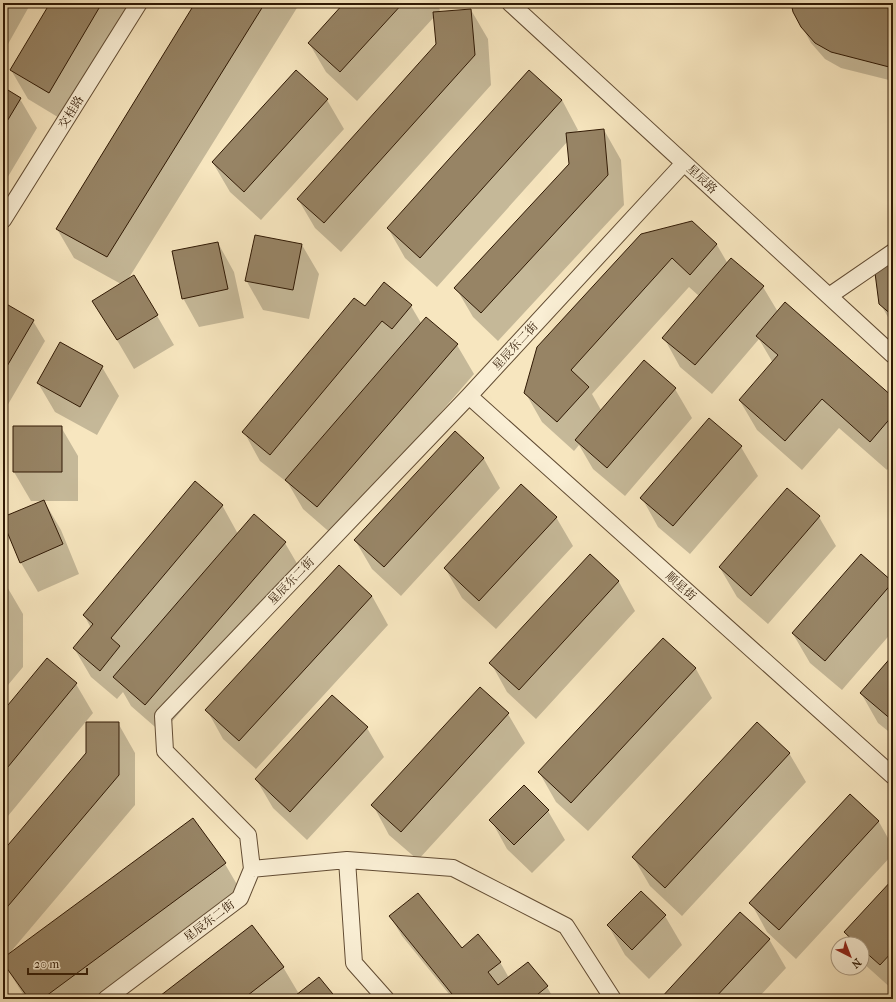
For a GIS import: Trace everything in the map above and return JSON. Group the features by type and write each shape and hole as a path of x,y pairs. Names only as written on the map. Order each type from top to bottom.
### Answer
{"street":[{"name":"交桂路","path":"3,220 139,3"},
{"name":"星辰路","path":"510,3 893,355"},
{"name":"星辰东二街","path":"106,999 240,898 252,869 248,835 165,751 163,716 469,396 684,162"},
{"path":"829,296 893,252"},
{"name":"顺星街","path":"469,396 893,776"},
{"path":"252,869 347,860 453,868 566,926 613,999"},
{"path":"347,860 354,963 386,999"}],"building":[{"path":"50,3 102,3 49,93 10,70"},
{"path":"195,3 265,3 107,257 56,229"},
{"path":"344,3 403,3 340,72 308,43"},
{"path":"791,3 893,3 893,68 831,52 815,43 801,27 793,12"},
{"path":"471,9 475,55 324,223 297,199 436,44 433,12"},
{"path":"296,70 328,99 244,192 212,162"},
{"path":"529,70 562,100 420,258 387,228"},
{"path":"3,87 21,98 3,128"},
{"path":"604,129 608,175 481,313 454,288 569,164 566,133"},
{"path":"692,221 717,244 690,275 672,258 571,370 589,387 557,422 524,393 537,347 641,234"},
{"path":"255,235 302,244 293,290 245,281"},
{"path":"218,242 228,289 182,299 172,251"},
{"path":"731,258 764,286 695,365 662,338"},
{"path":"893,262 893,316 879,304 875,273"},
{"path":"134,275 158,315 117,340 92,301"},
{"path":"384,282 412,305 392,329 382,321 270,455 242,432 354,298 365,306"},
{"path":"3,302 34,320 3,373"},
{"path":"785,302 893,397 893,415 870,442 822,399 785,441 739,400 778,355 756,336"},
{"path":"426,317 458,344 317,507 285,480"},
{"path":"60,342 103,366 80,407 37,383"},
{"path":"644,360 676,388 607,468 575,440"},
{"path":"709,418 742,446 673,526 640,498"},
{"path":"13,426 62,426 62,472 13,472"},
{"path":"455,431 484,458 384,567 354,540"},
{"path":"195,481 223,505 111,638 120,646 100,671 73,648 93,624 83,615"},
{"path":"521,484 557,517 479,601 444,568"},
{"path":"787,488 820,516 751,596 719,567"},
{"path":"44,500 63,544 20,563 3,522 3,517"},
{"path":"254,514 286,542 145,705 113,677"},
{"path":"590,554 619,581 519,690 489,663"},
{"path":"861,554 893,582 825,661 792,633"},
{"path":"339,565 372,596 239,741 205,710"},
{"path":"3,584 7,584 7,638 3,642"},
{"path":"663,638 696,668 571,803 538,772"},
{"path":"893,655 893,721 860,693"},
{"path":"47,658 77,683 3,773 3,711"},
{"path":"480,687 509,713 401,832 371,805"},
{"path":"332,695 368,727 290,812 255,779"},
{"path":"86,722 119,722 119,775 3,912 3,851 86,753"},
{"path":"757,722 790,753 665,888 632,857"},
{"path":"524,785 549,810 514,845 489,820"},
{"path":"850,794 879,821 779,930 749,903"},
{"path":"193,818 226,863 42,999 29,999 3,963 3,958"},
{"path":"893,879 893,951 880,965 870,956 870,936 848,936 844,932"},
{"path":"641,891 666,915 632,950 607,925"},
{"path":"418,893 462,948 478,934 501,962 488,972 498,985 528,962 548,986 532,999 456,999 389,916"},
{"path":"740,912 770,939 714,999 660,999"},
{"path":"252,925 284,967 243,999 156,999"},
{"path":"319,977 337,999 291,999"}]}
